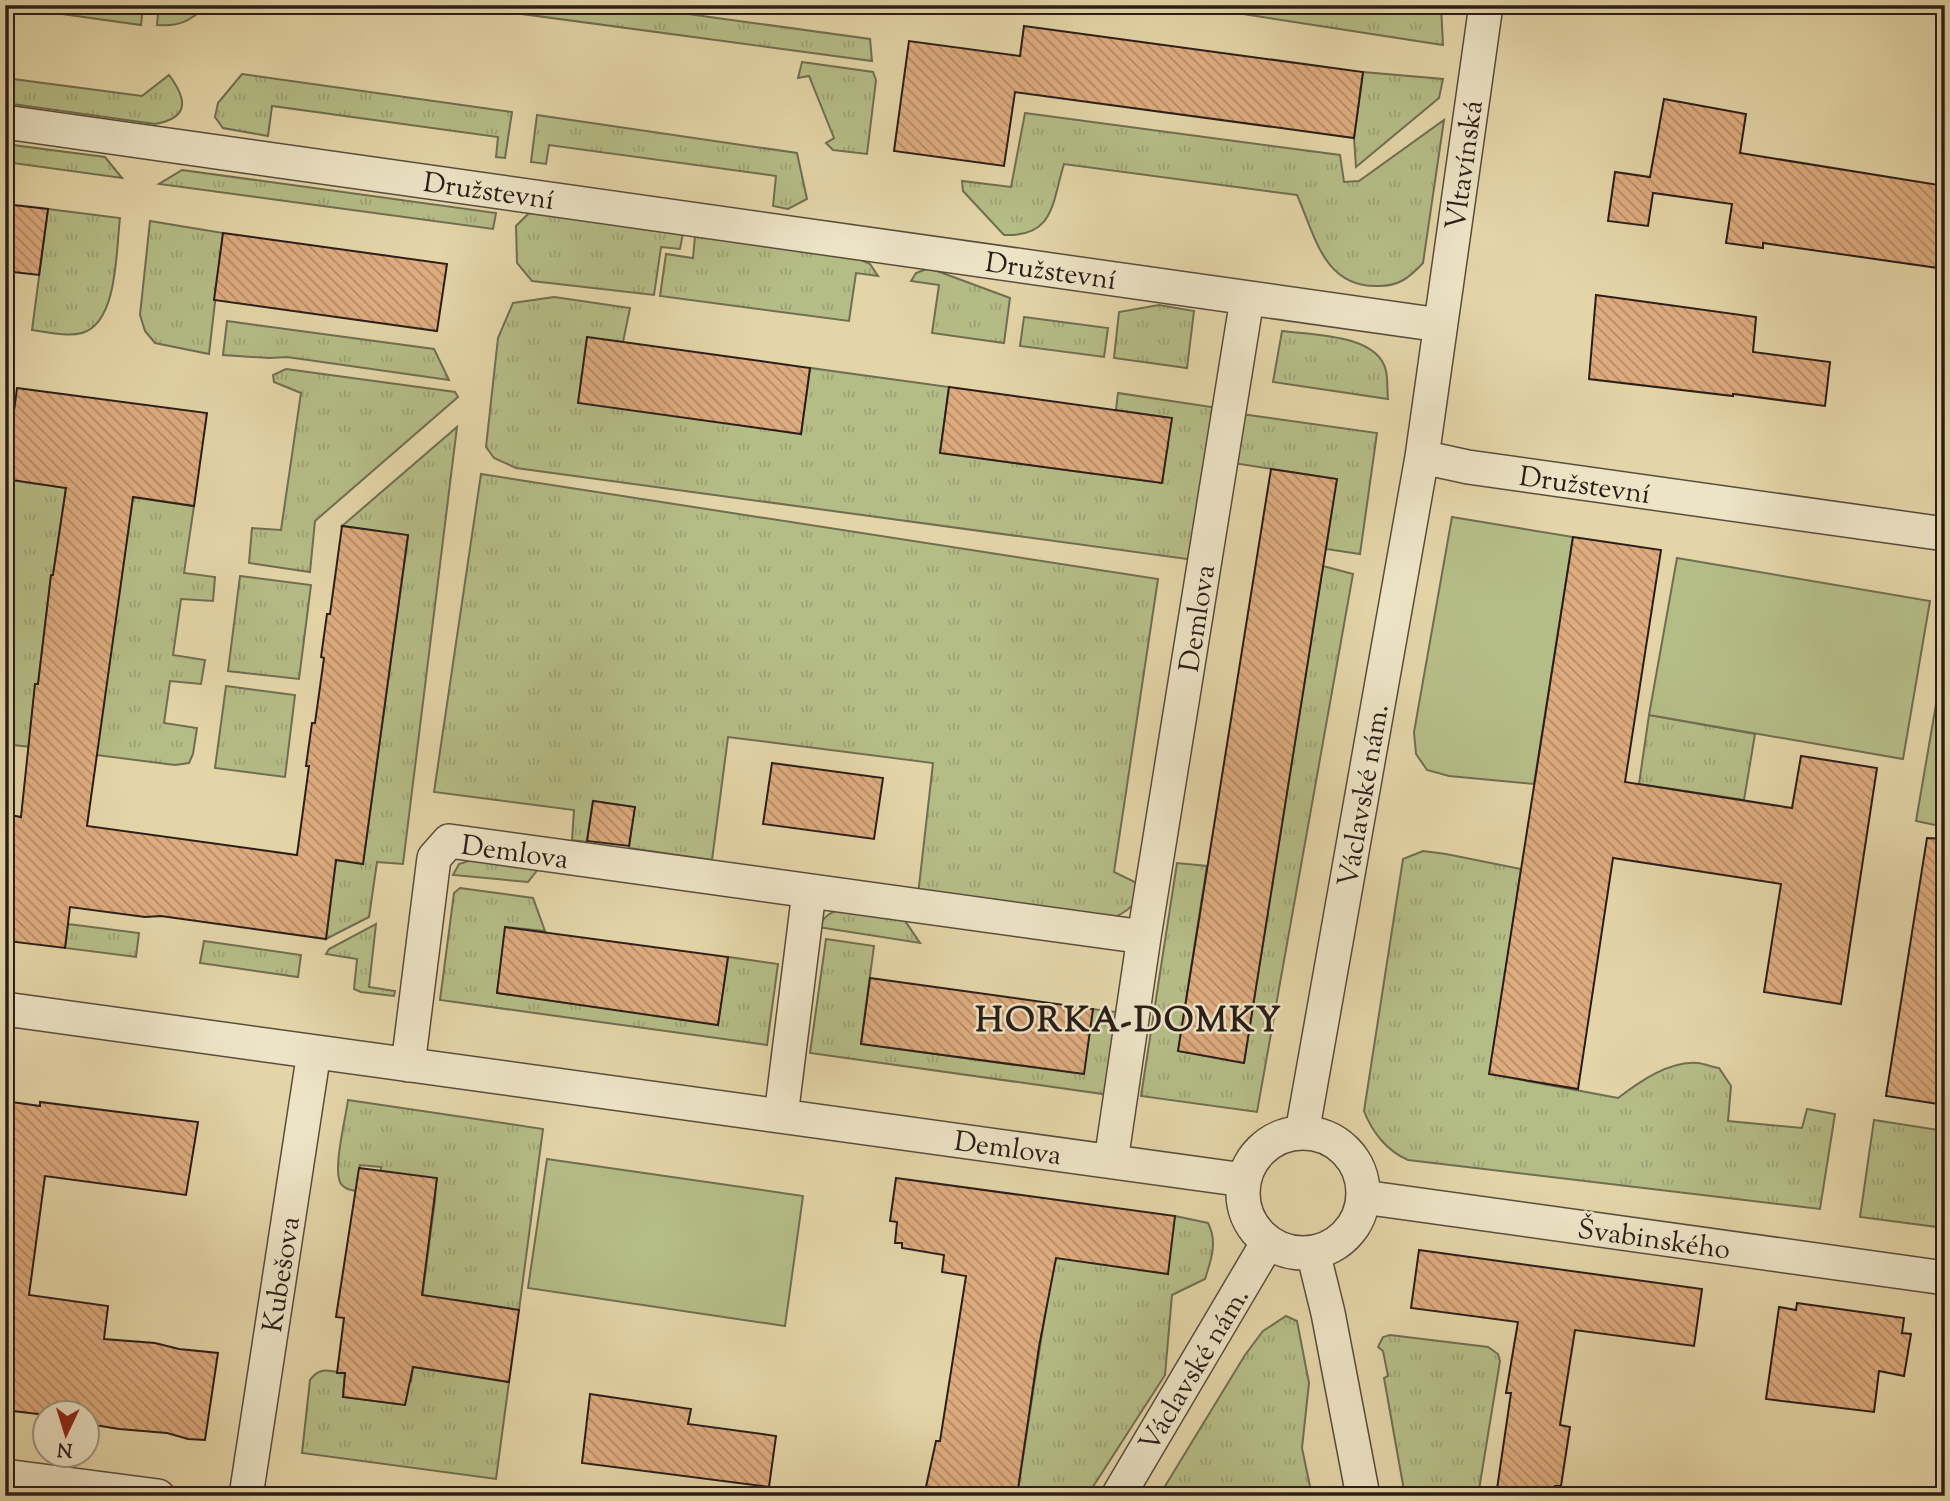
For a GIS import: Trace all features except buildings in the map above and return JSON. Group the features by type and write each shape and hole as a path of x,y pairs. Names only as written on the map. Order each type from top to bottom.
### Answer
{"street":[{"name":"Vltavínská","path":"1440,325 1486,5"},
{"name":"Družstevní","path":"5,122 1440,325"},
{"name":"Demlova","path":"1111,1161 1144,937 1247,299"},
{"path":"1422,457 1440,325"},
{"name":"Družstevní","path":"1422,457 1468,467 1945,534"},
{"name":"Václavské nám.","path":"1302,1133 1422,457"},
{"name":"Demlova","path":"408,1065 435,858 449,841 1144,937"},
{"path":"780,1116 809,892"},
{"name":"Demlova","path":"5,1009 1244,1180"},
{"name":"Kubešova","path":"246,1496 314,1052"},
{"path":"1302,1133 1333,1141 1346,1151 1356,1163 1362,1178 1363,1197 1355,1224 1333,1246 1313,1252 1288,1252 1268,1242 1252,1226 1242,1195 1244,1180 1259,1152 1286,1135 1302,1133"},
{"name":"Švabinského","path":"1363,1197 1945,1278"},
{"name":"Václavské nám.","path":"1118,1496 1268,1242"},
{"path":"1313,1252 1328,1313 1363,1496"},
{"path":"5,1476 158,1496"}],"green space":[{"path":"159,5 209,5 185,21 173,25 157,25"},
{"path":"455,5 623,5 870,39 872,61"},
{"path":"1185,5 1441,5 1443,45"},
{"path":"5,6 143,6 141,25"},
{"path":"802,62 873,72 876,80 867,154 833,150 826,143 834,138 809,76 798,78"},
{"path":"1363,72 1443,79 1439,98 1356,167 1354,138"},
{"path":"242,74 512,112 505,158 496,157 498,137 272,106 268,136 223,128 215,117 218,103"},
{"path":"169,75 182,99 182,106 174,117 155,124 5,103 5,78 142,96"},
{"path":"1025,113 1340,155 1344,182 1359,181 1444,120 1423,263 1397,283 1384,286 1358,284 1332,268 1323,255 1297,195 1064,164 1053,204 1042,223 1021,234 1004,235 963,191 962,181 1011,187"},
{"path":"537,115 797,153 807,199 788,209 773,206 776,176 549,145 546,164 531,162"},
{"path":"5,144 105,157 122,178 5,162"},
{"path":"182,170 496,213 493,229 159,184"},
{"path":"48,209 120,218 116,266 109,301 94,326 82,333 32,330"},
{"path":"529,213 683,233 680,249 661,247 654,295 532,281 517,263 516,226"},
{"path":"150,221 223,233 209,354 155,343 145,331 140,315"},
{"path":"695,236 857,258 870,264 878,276 856,273 849,321 660,296 666,254 693,258"},
{"path":"929,268 1010,298 1004,343 932,333 939,285 911,281 916,273"},
{"path":"554,297 630,308 623,342 587,338 801,434 810,368 949,387 940,453 1162,483 1171,418 1116,410 1118,393 1218,408 1194,560 516,468 494,458 486,447 498,338 513,303"},
{"path":"1159,305 1194,311 1187,368 1114,358 1119,312"},
{"path":"1024,317 1108,328 1104,357 1020,346"},
{"path":"227,321 434,349 449,380 287,357 223,355"},
{"path":"1282,331 1342,339 1371,350 1386,371 1388,399 1273,382"},
{"path":"286,369 455,392 458,397 315,521 310,572 249,563 252,528 281,530 301,393 274,382 273,375"},
{"path":"1241,414 1377,433 1360,554 1326,549 1336,479 1233,463"},
{"path":"457,427 403,864 377,862 369,917 326,939 336,860 363,863 408,536 342,526"},
{"path":"481,474 1158,579 1114,872 1143,886 1138,898 1126,911 1109,920 918,895 933,763 728,737 712,860 629,848 634,807 593,801 587,842 572,840 574,810 434,792"},
{"path":"5,479 66,488 51,576 38,684 35,685 30,747 5,744"},
{"path":"133,497 194,506 184,573 215,577 213,601 181,599 173,655 205,660 201,684 170,681 164,723 197,728 189,763 175,765 96,755"},
{"path":"1452,517 1573,537 1534,784 1449,776 1427,770 1416,754 1414,732"},
{"path":"1677,558 1930,601 1903,759 1649,715"},
{"path":"1323,566 1353,574 1257,1112 1141,1096 1177,863 1207,866 1178,1051 1244,1062"},
{"path":"240,576 311,585 299,679 228,671"},
{"path":"1945,652 1945,827 1916,821"},
{"path":"226,686 295,695 285,777 215,768"},
{"path":"1649,715 1755,734 1744,800 1639,784"},
{"path":"1423,851 1521,869 1490,1074 1618,1098 1645,1079 1666,1069 1698,1063 1719,1068 1731,1086 1728,1121 1802,1128 1807,1109 1835,1114 1820,1209 1408,1160 1387,1146 1371,1126 1364,1111 1403,859"},
{"path":"481,857 542,864 528,882 453,875 459,864"},
{"path":"460,888 533,898 545,931 506,927 497,993 718,1024 728,957 778,964 767,1045 440,1000 454,893"},
{"path":"844,908 901,915 920,943 818,927 829,914"},
{"path":"68,924 139,933 136,957 65,948"},
{"path":"376,924 369,987 395,991 394,996 354,989 357,959 326,954 329,949"},
{"path":"826,939 874,946 861,1044 1083,1074 1093,1009 1123,1013 1110,1095 810,1053"},
{"path":"204,941 301,955 298,977 200,963"},
{"path":"348,1100 543,1129 519,1310 455,1300 470,1375 509,1382 496,1479 302,1453 310,1380 318,1372 326,1370 345,1373 343,1397 405,1405 408,1382 411,1382 435,1200 436,1179 381,1171 381,1167 360,1165 356,1191 341,1184 339,1156"},
{"path":"1874,1120 1945,1131 1945,1228 1860,1217"},
{"path":"547,1159 803,1196 785,1326 528,1288"},
{"path":"1175,1216 1208,1223 1213,1244 1205,1279 1172,1295 1165,1375 1087,1496 1017,1496 1056,1258"},
{"path":"1286,1316 1297,1321 1309,1383 1302,1448 1312,1496 1159,1496 1245,1355 1263,1331"},
{"path":"1390,1335 1488,1347 1498,1354 1500,1361 1478,1496 1405,1496 1384,1378 1388,1376 1383,1351 1378,1347 1383,1337"}],"district":[{"name":"HORKA-DOMKY","path":"1129,1019"}]}
